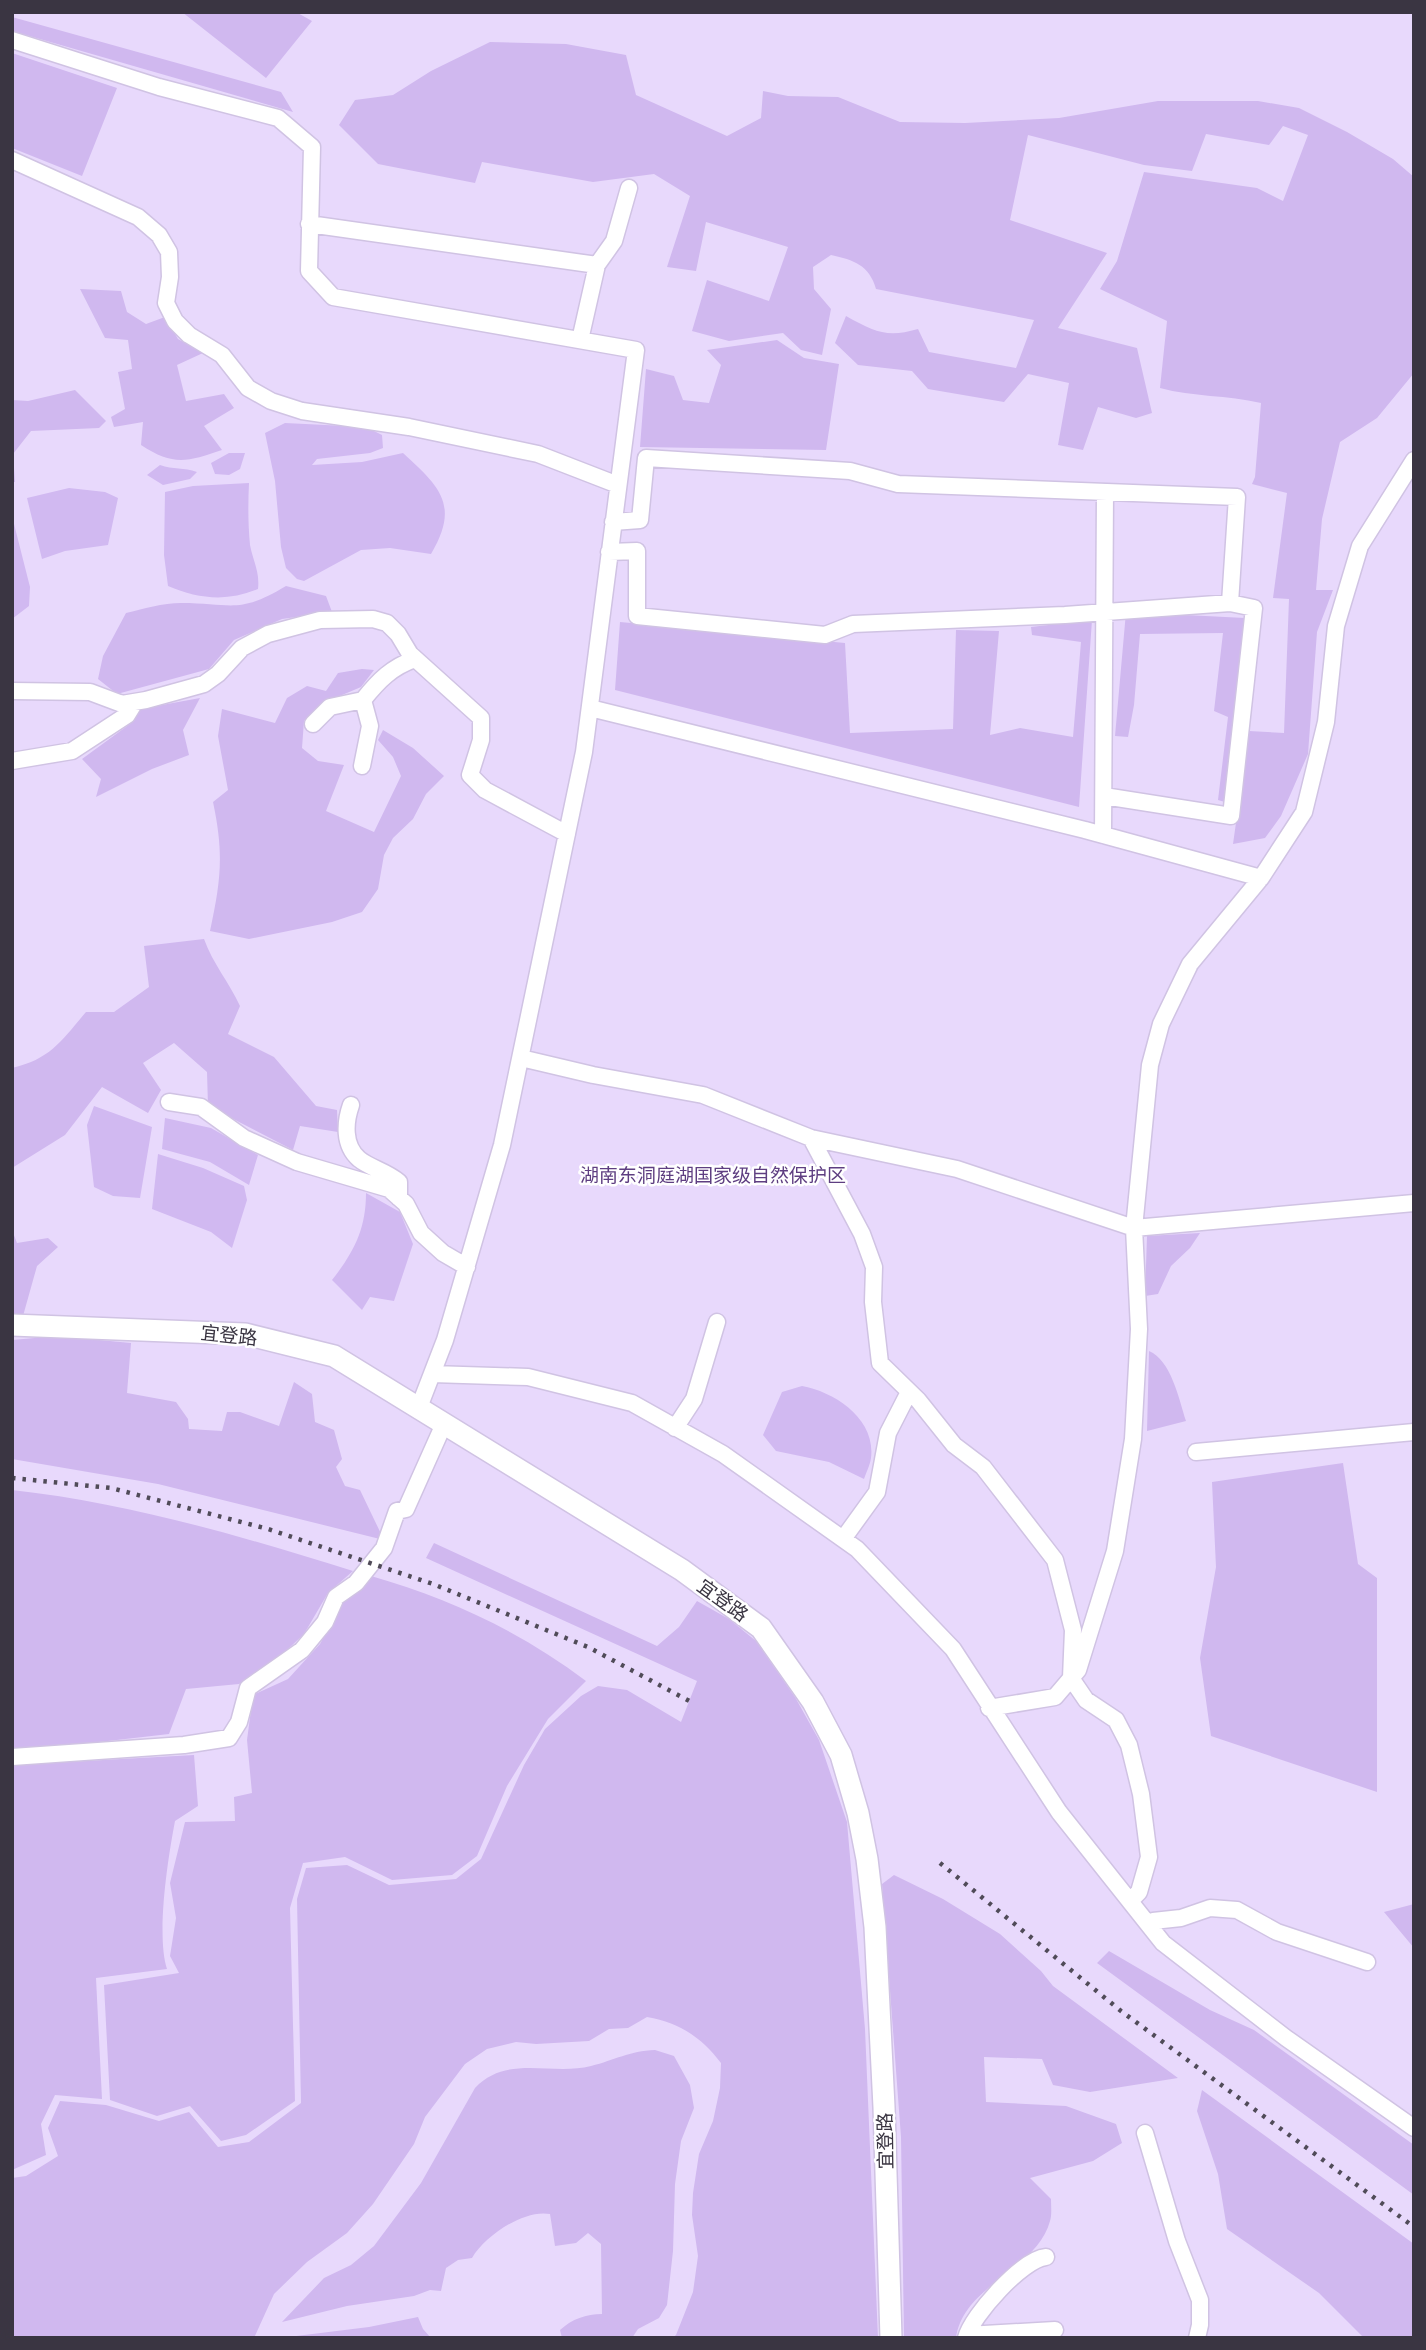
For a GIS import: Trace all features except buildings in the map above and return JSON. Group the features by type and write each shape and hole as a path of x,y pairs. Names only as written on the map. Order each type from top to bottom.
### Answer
{"street":[{"path":"12,40 159,87 278,118 312,147 309,271 333,297 636,350 590,708 521,1058 502,1145 467,1267 418,1410"},
{"path":"12,160 138,217 159,235 169,252 170,278 166,303 176,321 189,335 222,355 248,388 271,401 302,411 409,427 538,454 618,485"},
{"path":"580,340 597,265 614,241 629,188"},
{"path":"309,224 597,265"},
{"path":"1104,796 1231,816 1254,608 1230,603 853,624 825,635 637,616 637,551 646,458 850,471 898,484 1237,497 1230,603"},
{"path":"989,1708 1055,1697 1078,1670 1115,1551 1133,1439 1139,1329 1134,1228 1150,1065 1161,1024 1190,964 1261,878 1304,812 1326,722 1336,625 1360,546 1414,460"},
{"path":"1103,835 1105,492"},
{"path":"613,522 640,520"},
{"path":"610,552 637,551"},
{"path":"12,691 90,692 122,704 135,702 204,684 218,674 242,648 268,634 320,620 373,620 387,623 415,659 481,718 481,740 470,775 485,790 567,834"},
{"path":"313,724 330,707 363,700 388,673 415,659"},
{"path":"362,766 370,726 363,700"},
{"path":"12,761 72,751 127,715 135,702"},
{"path":"590,708 1103,835 1261,878"},
{"path":"521,1058 593,1075 703,1095 811,1138 957,1169 1134,1228 1414,1203"},
{"path":"169,1102 201,1107 254,1143 297,1162 388,1189 406,1204 421,1233 443,1253 467,1267"},
{"path":"351,1105 345,1121 348,1140 359,1158 386,1171 399,1182 399,1198"},
{"path":"811,1138 862,1234 874,1267 873,1302 880,1363 909,1392 954,1445 983,1467 1055,1560 1073,1630 1072,1678 1086,1700 1116,1720 1129,1745 1141,1794 1149,1857 1139,1892 1130,1901"},
{"path":"675,1428 694,1399 717,1322"},
{"name":"宜登路","path":"12,1325 245,1334 334,1356 443,1426 682,1570 761,1628 830,1732 841,1755 858,1813 875,1927 891,2338"},
{"path":"432,1374 528,1377 632,1403 723,1454 857,1549 953,1649 1059,1812 1163,1943 1286,2038 1414,2128"},
{"path":"843,1539 877,1492 888,1433 909,1392"},
{"path":"12,1757 184,1745 229,1738 239,1721 248,1688 302,1650 325,1622 336,1597 356,1583 384,1548 397,1511 406,1509 443,1426"},
{"path":"1196,1452 1414,1432"},
{"path":"1153,1921 1181,1919 1210,1908 1237,1910 1277,1933 1367,1962"},
{"path":"1145,2133 1177,2241 1199,2300 1200,2325 1197,2338"},
{"path":"1046,2257 1035,2258 992,2298 970,2323 966,2337 1055,2330"}],"green space":[{"name":"湖南东洞庭湖国家级自然保护区","path":"12,12 1414,12 1414,2338 12,2338"}],"shaded area":[{"path":"182,12 296,12 312,21 266,78"},
{"path":"12,17 281,92 293,112 12,31"},
{"path":"490,42 566,44 626,55 636,95 727,136 761,118 763,91 788,96 838,97 900,122 965,123 1059,118 1158,101 1258,101 1299,108 1393,159 1414,177 1414,373 1377,418 1340,442 1322,519 1316,590 1333,590 1317,632 1308,754 1281,816 1265,838 1233,844 1249,731 1284,733 1289,599 1273,598 1287,493 1252,484 1255,477 1261,403 1160,388 1167,321 1100,289 1117,261 1144,172 1257,188 1283,201 1308,135 1283,126 1269,145 1206,134 1192,171 1144,165 1028,135 1010,220 1107,253 1058,328 1137,348 1152,413 1136,418 1098,407 1083,450 1058,445 1069,383 1028,374 1004,402 928,389 912,371 858,365 835,343 846,316 881,332 898,333 918,329 929,352 1016,368 1034,320 876,289 869,274 860,265 831,255 813,267 814,289 831,309 822,355 801,350 783,333 729,341 692,331 707,280 769,301 788,247 706,222 696,271 667,267 690,196 654,174 593,182 482,162 475,183 378,164 339,125 355,100 393,95 431,71"},
{"path":"12,53 117,88 82,176 12,148"},
{"path":"80,289 121,291 127,312 146,324 165,317 178,339 203,353 177,365 186,401 224,394 234,408 204,426 222,450 189,459 171,459 141,445 143,422 114,427 111,417 125,409 118,372 132,369 128,340 105,338"},
{"path":"777,340 804,358 839,364 826,450 640,447 646,369 674,376 683,400 709,403 721,365 707,350"},
{"path":"75,390 106,421 99,428 31,431 13,454 15,482 12,482 12,400 28,401"},
{"path":"285,423 366,427 382,435 383,448 370,453 317,459 312,465 362,462 403,453 427,476 442,498 444,522 431,554 390,548 361,550 304,581 297,579 286,568 281,547 275,481 265,433"},
{"path":"229,453 245,453 240,469 229,475 215,474 211,463"},
{"path":"160,465 197,472 190,479 163,485 147,475"},
{"path":"249,483 250,545 258,589 235,596 213,597 190,594 168,586 164,555 165,492 193,486"},
{"path":"69,488 105,492 118,498 108,545 65,551 42,559 27,498"},
{"path":"12,516 30,587 29,606 12,619"},
{"path":"286,586 326,596 332,612 282,619 234,640 209,669 117,694 98,679 103,656 126,613 174,603 245,604"},
{"path":"1126,612 1245,618 1228,803 1218,800 1228,717 1214,711 1223,633 1140,634 1134,705 1128,737 1115,736"},
{"path":"1092,620 1079,807 615,690 620,622 845,643 850,733 953,729 956,630 999,631 990,735 1020,728 1073,737 1081,642 1032,635 1031,627"},
{"path":"374,670 361,687 321,704 304,721 302,748 318,761 344,765 326,811 374,832 401,776 393,757 378,740 383,730 413,748 444,776 426,794 413,819 393,838 384,855 378,889 362,912 332,922 249,939 210,931 220,867 219,837 213,802 228,790 218,736 222,709 275,723 287,698 307,686 326,691 338,673"},
{"path":"200,698 183,730 189,755 152,769 96,797 101,779 82,759 134,721 140,709"},
{"path":"204,939 240,1006 228,1034 274,1057 316,1106 337,1110 338,1132 300,1126 293,1150 208,1106 207,1072 174,1043 143,1063 161,1090 148,1113 102,1087 65,1135 12,1168 12,1068 46,1054 86,1012 114,1012 149,987 144,946"},
{"path":"94,1106 152,1127 140,1198 113,1196 94,1187 87,1125"},
{"path":"165,1118 211,1128 258,1155 249,1185 210,1162 162,1149"},
{"path":"158,1154 203,1168 244,1186 247,1200 232,1248 211,1232 152,1209"},
{"path":"366,1193 400,1212 413,1244 394,1301 370,1297 362,1310 332,1280 347,1260 357,1240 364,1218"},
{"path":"12,1230 17,1243 48,1238 58,1247 37,1266 23,1316 12,1317"},
{"path":"1200,1233 1190,1248 1171,1266 1158,1294 1145,1296 1147,1236"},
{"path":"57,1336 131,1343 127,1393 176,1402 188,1419 189,1429 222,1431 227,1412 240,1412 279,1426 294,1382 312,1394 315,1422 334,1430 342,1459 336,1467 345,1486 360,1490 384,1540 158,1484 12,1459 12,1340"},
{"path":"1149,1351 1157,1356 1169,1371 1186,1421 1147,1431"},
{"path":"802,1386 840,1401 860,1420 871,1444 870,1461 864,1479 829,1462 776,1451 763,1435 782,1392"},
{"path":"1343,1463 1358,1564 1377,1578 1377,1792 1211,1736 1200,1658 1216,1567 1212,1482"},
{"path":"12,1490 142,1512 227,1533 353,1571 328,1593 304,1634 270,1666 239,1684 186,1689 169,1734 12,1752"},
{"path":"434,1543 657,1646 679,1627 697,1601 729,1619 756,1641 795,1697 819,1740 847,1822 865,2029 878,2338 672,2338 676,2335 693,2292 698,2256 692,2215 693,2193 699,2154 713,2121 720,2088 721,2063 706,2046 680,2027 647,2017 628,2028 609,2029 589,2041 536,2044 516,2042 487,2049 465,2064 425,2117 414,2144 373,2204 347,2233 307,2262 274,2294 254,2338 12,2338 12,2178 26,2176 58,2156 48,2128 60,2101 106,2105 159,2121 189,2112 218,2147 249,2142 301,2103 297,1899 306,1868 347,1865 389,1885 456,1879 481,1859 524,1765 545,1729 581,1696 598,1686 627,1690 681,1722 697,1681 426,1558"},
{"path":"371,1576 428,1595 483,1618 536,1647 586,1681 548,1719 507,1786 477,1856 452,1875 392,1880 345,1857 303,1863 290,1908 295,2101 246,2135 221,2141 190,2106 157,2116 110,2100 104,1985 179,1973 170,1956 176,1918 170,1883 185,1822 235,1821 234,1797 252,1793 247,1740 253,1695 288,1679 320,1644 341,1604"},
{"path":"194,1755 198,1806 175,1821 166,1875 163,1937 167,1969 96,1978 102,2099 55,2095 41,2124 46,2155 12,2170 12,1765"},
{"path":"894,1875 943,1899 1000,1934 1041,1971 1053,1986 1178,2078 1090,2092 1053,2085 1042,2059 984,2057 986,2102 1066,2106 1116,2124 1122,2143 1093,2161 1030,2178 1051,2199 1051,2219 1043,2238 1031,2253 972,2304 962,2320 956,2338 904,2338 901,2137 882,1884"},
{"path":"1414,1904 1414,1948 1384,1912"},
{"path":"1109,1951 1210,2010 1254,2030 1414,2145 1414,2195 1097,1963"},
{"path":"655,2050 674,2056 690,2085 694,2108 681,2141 675,2184 673,2251 667,2305 659,2318 638,2329 632,2338 562,2338 560,2330 574,2320 602,2314 601,2244 588,2233 576,2243 555,2246 550,2214 517,2220 486,2241 472,2258 458,2260 446,2268 441,2291 430,2290 414,2296 347,2306 282,2322 324,2278 351,2265 374,2246 421,2183 475,2088 488,2078 515,2069 591,2066 630,2054"},
{"path":"1202,2090 1414,2244 1414,2338 1364,2338 1319,2293 1227,2229 1218,2174 1197,2111"},
{"path":"418,2317 431,2338 280,2338 369,2327"}],"railway":[{"path":"12,1478 111,1488 268,1529 433,1584 588,1647 695,1704"},
{"path":"940,1863 1121,2011 1414,2227"}]}
